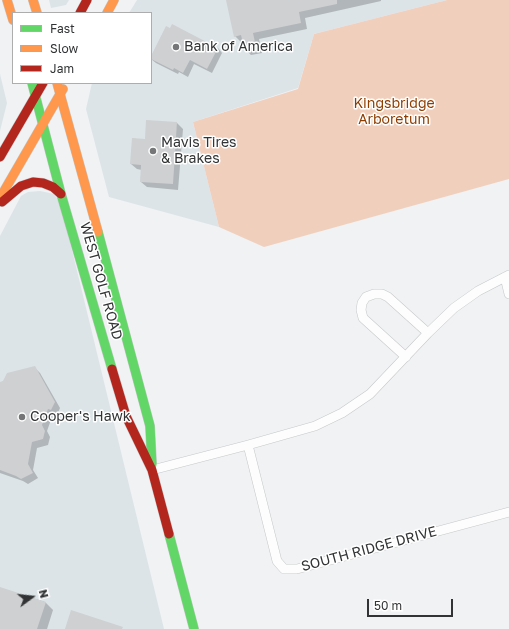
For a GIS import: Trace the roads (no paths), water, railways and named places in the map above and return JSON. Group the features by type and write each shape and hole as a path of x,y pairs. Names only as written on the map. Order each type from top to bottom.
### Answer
{"main road":[{"path":"7,0 12,17"},
{"path":"33,0 37,12"},
{"path":"81,12 87,0"},
{"path":"107,12 114,0"},
{"name":"WEST GOLF ROAD","path":"32,84 61,194 126,416 152,470 194,629"},
{"path":"0,157 42,84"},
{"name":"WEST GOLF ROAD","path":"57,84 150,426 152,470"},
{"path":"0,198 65,84"},
{"path":"0,204 21,186 33,182 43,183 53,187 61,194"}],"street":[{"path":"152,470 315,426 342,413 370,394 454,308 478,292 507,276 509,294"},
{"path":"406,357 363,318 361,310 362,303 366,297 374,294 382,294 388,297 428,333"},
{"name":"SOUTH RIDGE DRIVE","path":"248,445 277,561 284,569 297,569 509,512"}],"place":[{"name":"Bank of America","path":"176,47"},
{"name":"Mavis Tires & Brakes","path":"153,151"},
{"name":"Cooper's Hawk","path":"22,417"}],"park label":[{"name":"Kingsbridge Arboretum","path":"394,112"}]}
